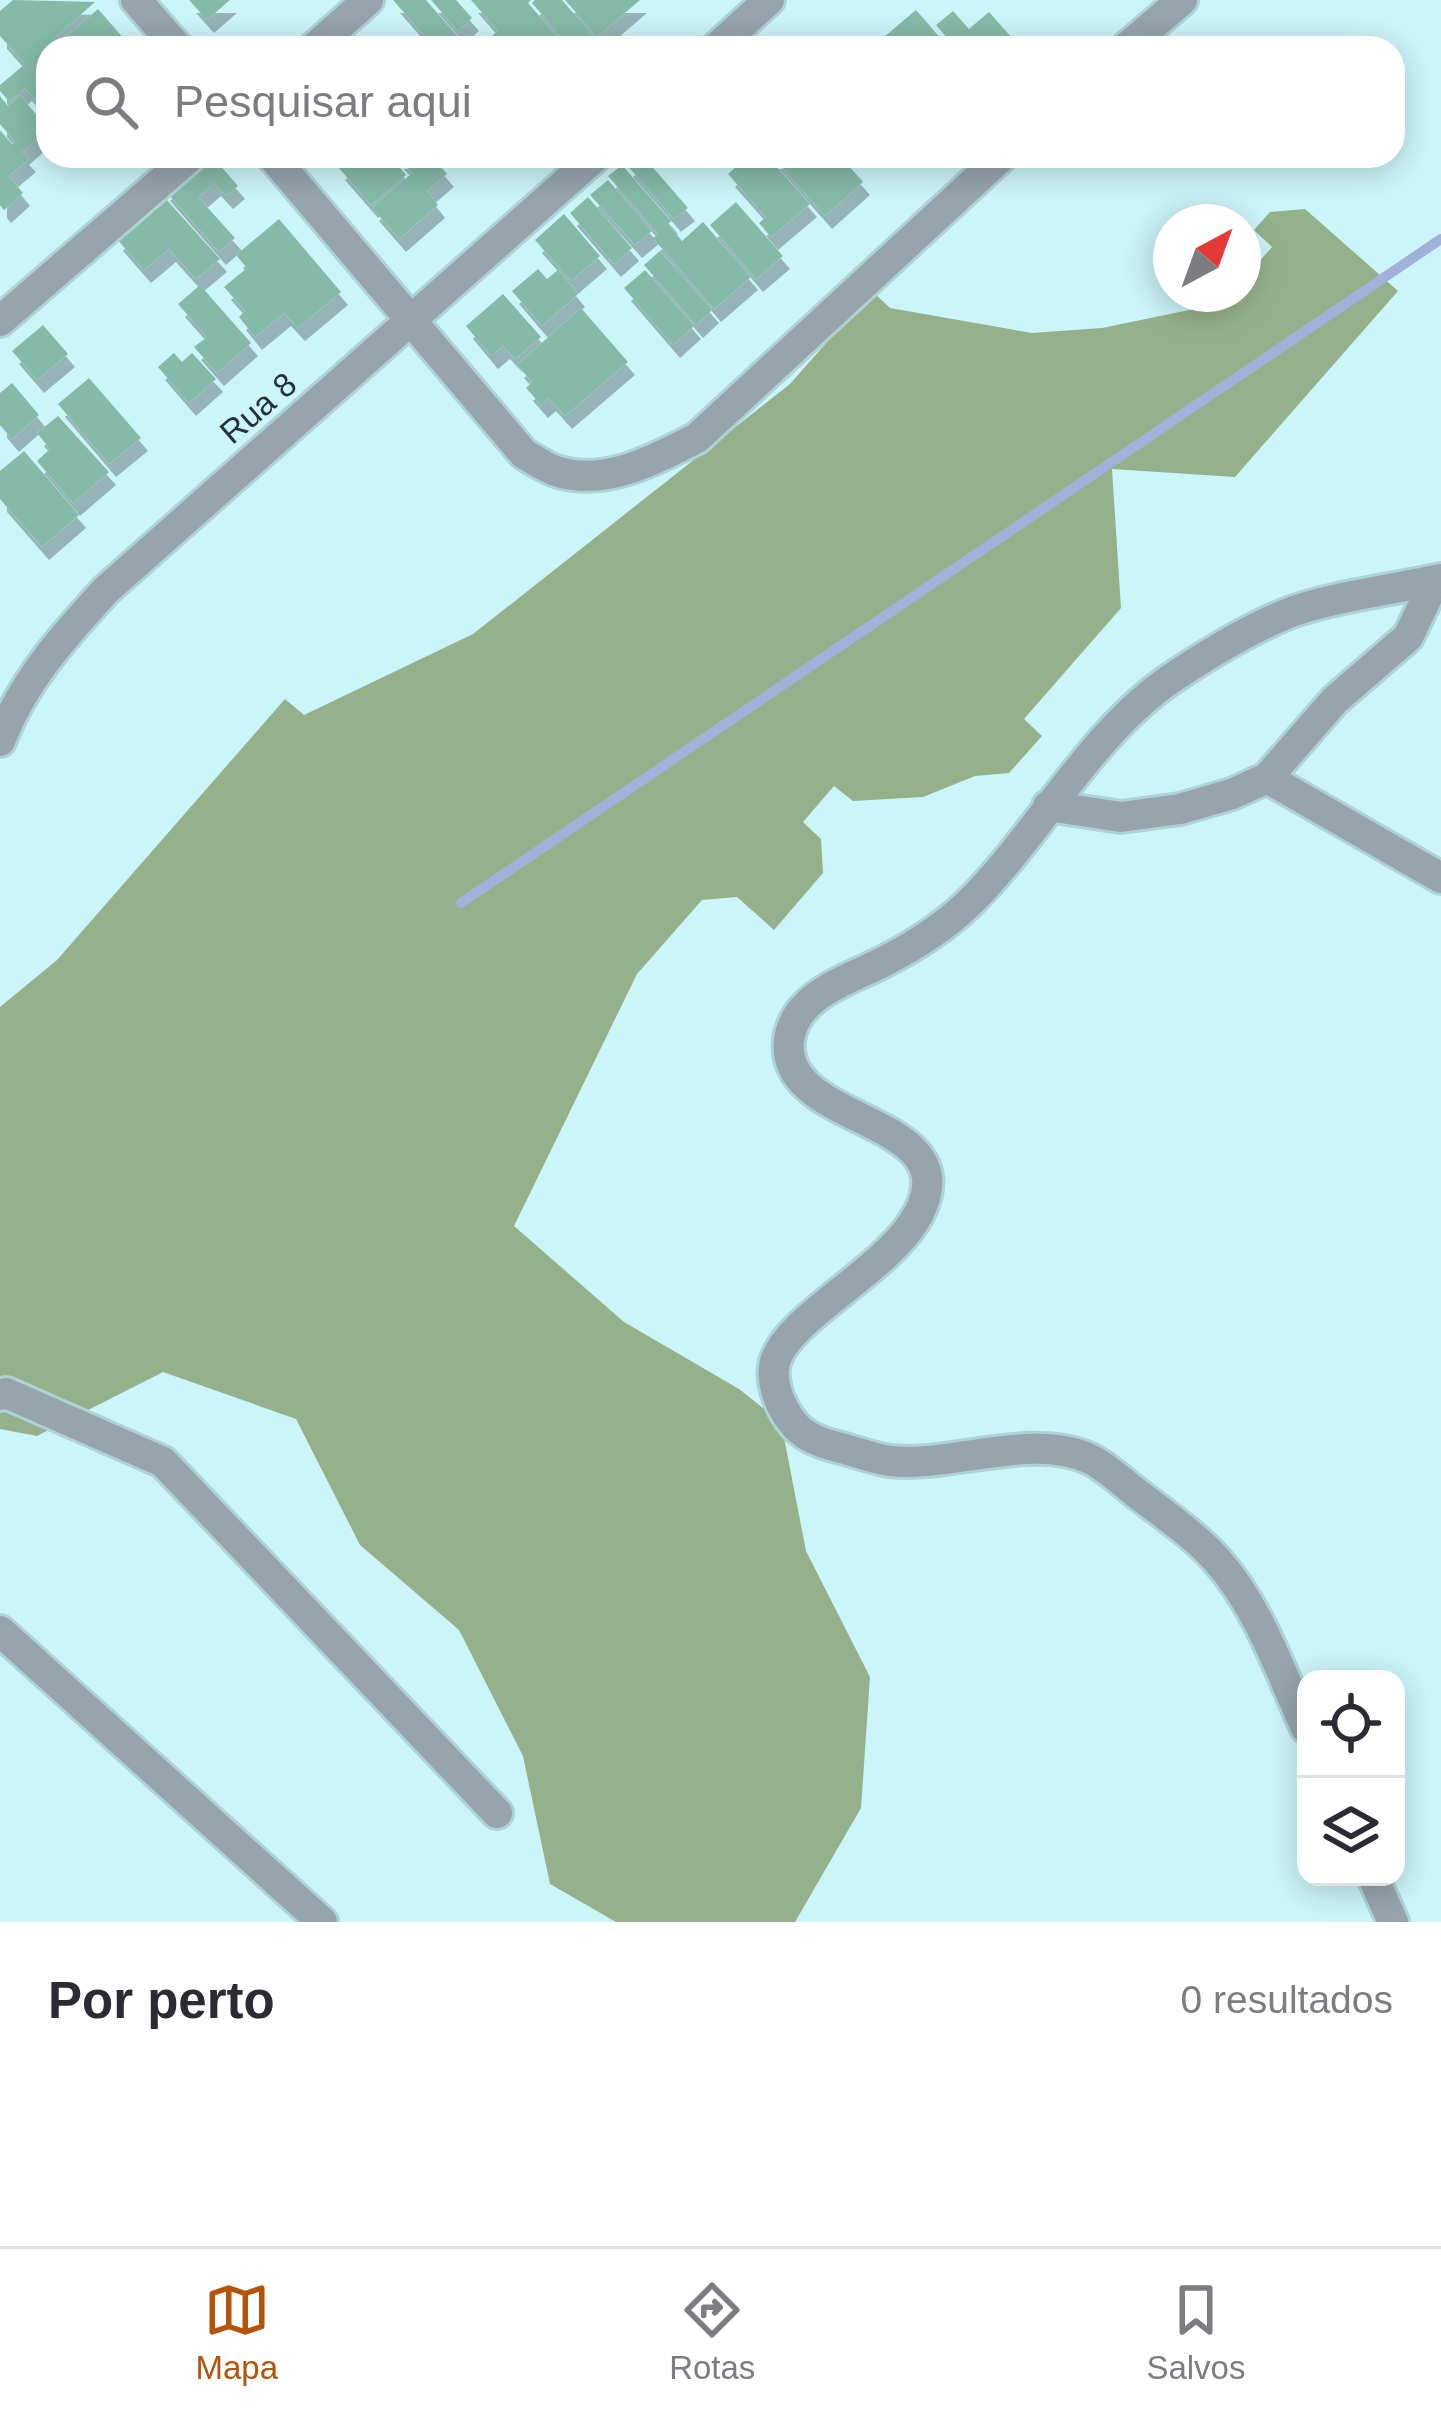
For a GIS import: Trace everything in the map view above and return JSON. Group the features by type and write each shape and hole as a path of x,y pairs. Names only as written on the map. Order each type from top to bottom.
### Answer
{"street":[{"path":"136,0 168,36"},
{"path":"328,36 368,0"},
{"path":"729,36 769,0"},
{"path":"1140,36 1182,0"},
{"path":"0,321 177,168"},
{"path":"282,168 524,454 559,473 597,474 644,466 697,438 989,168"},
{"name":"Rua 8","path":"0,741 16,699 106,590 583,168"},
{"path":"1048,806 1121,817 1180,808 1232,794 1267,778 1334,700 1408,637 1438,580"},
{"path":"1297,1708 1256,1615 1217,1560 1174,1521 1089,1459 1030,1448 892,1461 817,1442 795,1426 774,1381 787,1338 886,1256 921,1209 925,1177 918,1158 898,1136 815,1096 793,1075 788,1044 795,1019 812,998 926,940 970,902 1113,731 1173,676 1286,614 1438,580"},
{"path":"1267,778 1441,878"},
{"path":"0,1395 6,1393 163,1462 497,1814"},
{"path":"0,1631 322,1922"},
{"path":"1377,1886 1393,1922"}],"green space":[{"path":"1305,209 1398,291 1235,477 1112,469 1121,608 1024,719 1042,736 1009,773 975,776 923,797 853,801 834,786 803,822 821,839 823,873 774,930 737,897 702,900 637,974 514,1226 624,1322 739,1389 781,1422 806,1551 870,1677 861,1808 795,1922 616,1922 550,1884 523,1756 459,1630 360,1545 296,1419 163,1372 37,1436 0,1429 0,1007 57,960 285,699 304,715 473,634 790,384 872,291 890,308 1032,333 1102,328 1179,312 1261,312 1261,260 1272,247 1261,237 1261,222 1270,212"}],"building":[{"path":"13,0 95,2 56,36 36,36 36,101 25,88 9,101 0,91 0,85 25,64 0,36 0,11"},
{"path":"189,0 230,0 207,20"},
{"path":"393,0 426,0 458,36 424,36"},
{"path":"431,0 456,0 472,18 458,31"},
{"path":"471,0 531,0 528,3 557,36 492,36 498,31"},
{"path":"562,0 593,36 561,36 532,3"},
{"path":"565,0 640,0 598,36"},
{"path":"98,9 122,36 67,36"},
{"path":"916,10 939,36 885,36"},
{"path":"953,11 969,29 989,12 1010,36 946,36 936,25"},
{"path":"20,95 36,114 36,140 22,152 29,159 9,176 23,193 4,210 0,205 0,130 15,142 0,124 0,96 8,106"},
{"path":"186,168 222,168 238,186 226,196 214,183 198,197 235,238 219,252 163,188"},
{"path":"339,168 400,168 406,175 371,205"},
{"path":"408,168 442,168 447,174 427,191 438,205 399,239 372,208 412,173"},
{"path":"625,168 671,221 668,224 682,241 703,222 751,277 714,309 608,176"},
{"path":"629,168 653,168 688,208 674,219"},
{"path":"735,168 778,168 810,204 771,237 759,223 766,217 728,174"},
{"path":"783,168 851,168 863,182 825,216"},
{"path":"608,180 652,231 635,245 590,195"},
{"path":"157,189 220,259 196,279 169,249 144,270 116,238"},
{"path":"588,197 632,248 614,264 570,213"},
{"path":"736,202 783,256 756,279 710,225"},
{"path":"564,214 600,256 571,281 535,240"},
{"path":"279,219 341,292 298,328 284,313 255,337 239,317 245,311 224,287 247,268 236,255"},
{"path":"660,251 712,310 696,325 644,265"},
{"path":"538,269 547,279 558,270 578,294 542,326 512,291"},
{"path":"645,270 694,326 673,345 624,288"},
{"path":"200,285 251,343 217,373 194,347 207,337 178,304"},
{"path":"503,294 541,337 515,359 503,346 491,356 466,326"},
{"path":"581,308 628,362 565,416 549,398 541,405 526,388 532,382 517,365"},
{"path":"43,325 68,354 37,380 12,351"},
{"path":"174,353 182,362 192,353 216,379 189,403 158,367"},
{"path":"89,378 141,438 109,464 58,404"},
{"path":"12,383 39,415 12,439 0,425 0,393"},
{"path":"58,416 109,472 73,503 37,461 50,449 37,433"},
{"path":"24,451 79,515 42,547 0,499 0,471"}],"waterway":[{"path":"461,903 1441,239"}]}
